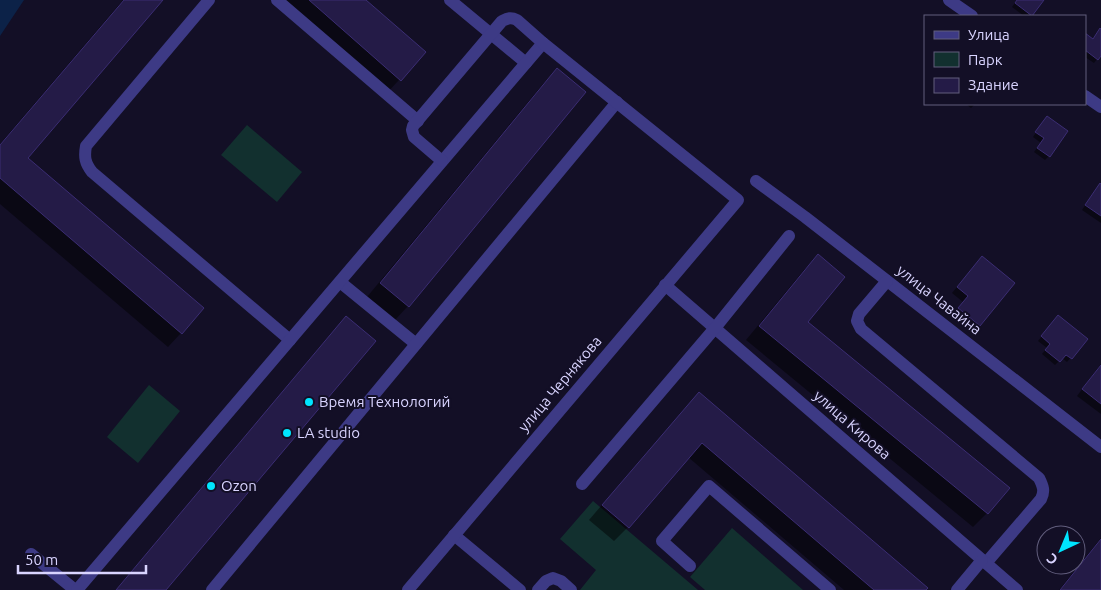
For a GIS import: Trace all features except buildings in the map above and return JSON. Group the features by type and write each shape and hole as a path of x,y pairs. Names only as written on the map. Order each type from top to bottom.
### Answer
{"street":[{"path":"209,0 86,146 84,155 86,164 92,172 290,340"},
{"path":"277,0 418,121"},
{"path":"450,0 526,63"},
{"path":"949,0 971,15"},
{"path":"212,590 617,102 517,20 507,18 502,21 412,130 414,137 442,161"},
{"path":"31,554 76,590 543,43"},
{"path":"1086,97 1101,107"},
{"name":"улица Чернякова","path":"408,590 738,200 617,102"},
{"name":"улица Чавайна","path":"756,181 1101,447"},
{"path":"582,484 715,328 789,236"},
{"path":"887,281 858,314 857,321 861,329 1039,478 1042,483 1043,494 1041,499 957,590"},
{"path":"340,282 416,344"},
{"name":"улица Кирова","path":"665,285 1017,590"},
{"path":"690,566 662,541 709,486 830,590"},
{"path":"454,535 520,590"},
{"path":"538,590 546,581 552,578 560,581 571,590"}],"green space":[{"path":"247,125 302,172 277,202 221,155"},
{"path":"149,385 180,411 138,463 107,437"},
{"path":"593,501 698,590 580,590 596,570 560,539"},
{"path":"732,528 803,590 705,590 690,577"}],"water":[{"path":"0,0 24,0 0,36"}],"place":[{"name":"Время Технологий","path":"309,402"},
{"name":"LА studio","path":"287,433"},
{"name":"Ozon","path":"211,486"}]}
